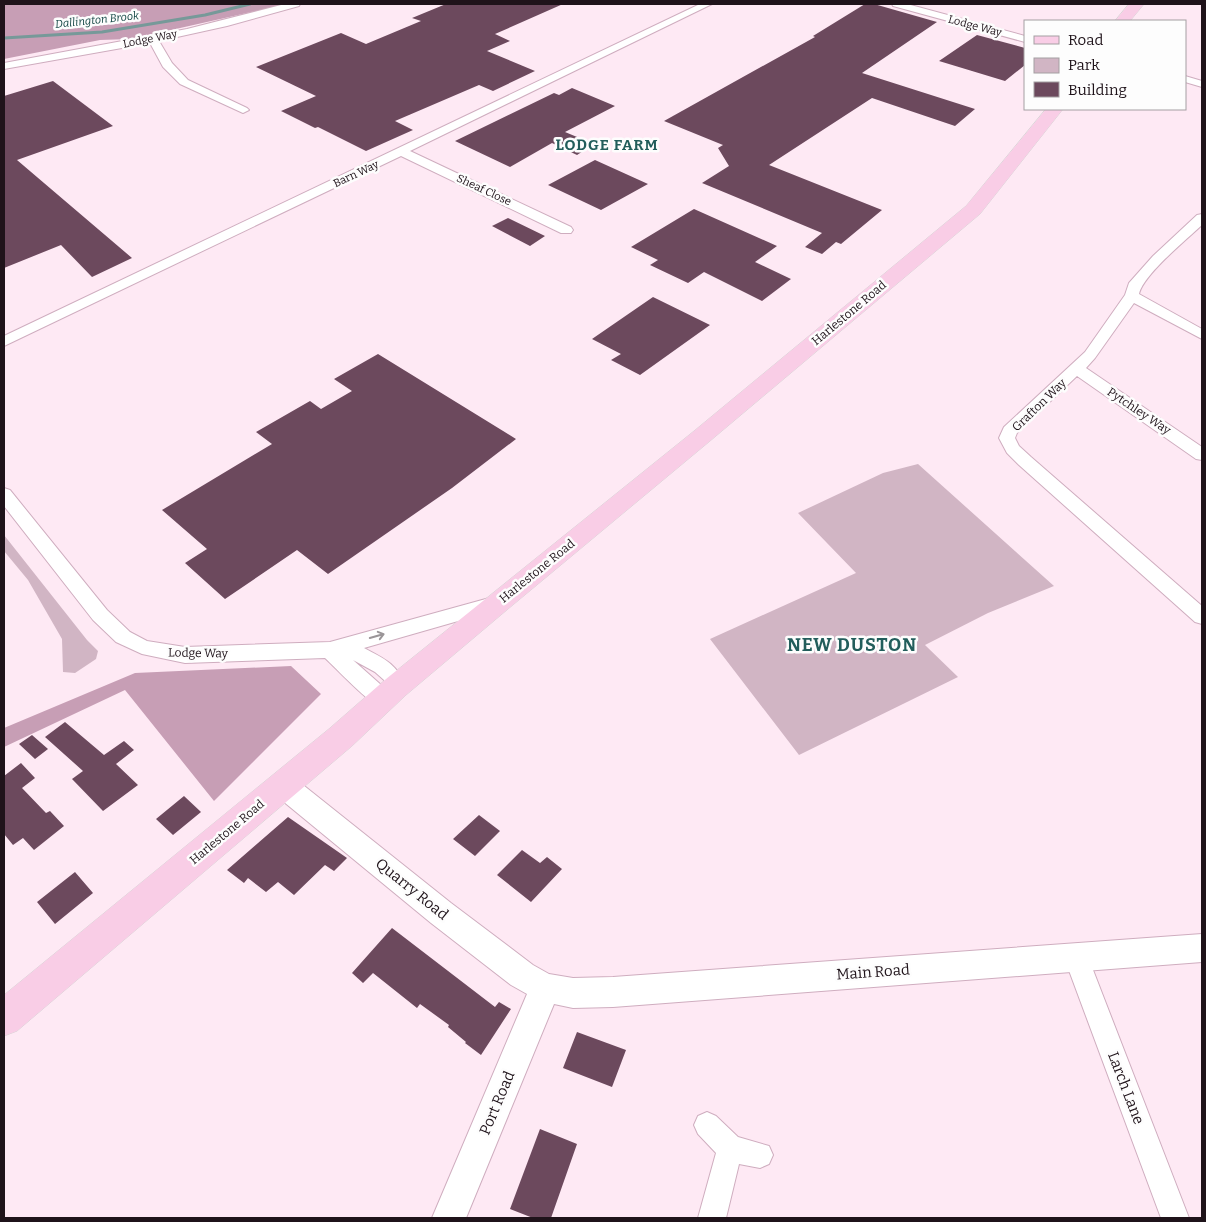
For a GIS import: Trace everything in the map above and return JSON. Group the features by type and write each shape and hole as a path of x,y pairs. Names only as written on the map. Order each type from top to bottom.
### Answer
{"main road":[{"path":"1123,20 1137,4"},
{"name":"Harlestone Road","path":"4,1018 284,785 389,693 498,602 702,436 973,210 1054,110"}],"street":[{"name":"Lodge Way","path":"4,66 153,39 242,20 294,4"},
{"name":"Barn Way","path":"4,342 707,4"},
{"name":"Lodge Way","path":"897,4 1024,38"},
{"path":"153,39 166,65 184,82 243,110"},
{"path":"1186,79 1202,84"},
{"name":"Sheaf Close","path":"402,152 566,230"},
{"name":"Grafton Way","path":"1202,218 1158,259 1134,286 1132,296 1090,355 1010,431 1007,438 1013,449 1025,461 1202,617"},
{"path":"1132,296 1202,335"},
{"name":"Pytchley Way","path":"1076,368 1202,455"},
{"name":"Lodge Way","path":"4,494 100,615 123,637 142,647 162,652 185,655 330,650 478,610 498,602"},
{"path":"330,650 365,684 389,693"},
{"name":"Quarry Road","path":"284,785 441,913 522,974 545,988"},
{"name":"Main Road","path":"545,988 573,993 613,992 1202,948"},
{"name":"Larch Lane","path":"1076,957 1175,1218"},
{"name":"Port Road","path":"449,1218 545,988"},
{"path":"706,1125 731,1149 760,1155"},
{"path":"712,1218 722,1176 731,1149"}],"green space":[{"path":"918,464 1054,586 988,613 925,645 958,677 799,755 710,639 856,573 798,513 883,473"},
{"path":"4,535 87,640 98,651 96,659 75,673 63,672 62,639 28,580 4,551"}],"shaded area":[{"path":"4,4 287,4 131,39 100,40 4,59"},
{"path":"291,666 321,694 214,801 125,690 4,747 4,728 135,673"}],"building":[{"path":"446,4 563,4 495,34 510,41 487,51 535,71 493,91 479,85 395,121 413,130 366,151 281,111 316,96 256,67 341,33 366,44 421,21 412,18"},
{"path":"865,4 874,4 937,22 862,73 975,109 955,126 872,98 769,165 882,210 841,244 836,242 822,254 805,247 822,233 702,183 729,166 718,148 723,145 664,121 815,37 813,36"},
{"path":"977,35 1024,48 1024,66 1005,81 939,61"},
{"path":"53,81 113,126 17,160 132,258 92,277 61,245 4,268 4,96"},
{"path":"572,88 615,106 565,132 594,144 577,155 552,143 510,167 455,141 554,93 559,95"},
{"path":"595,160 648,184 601,210 548,185"},
{"path":"694,209 777,246 755,262 791,279 762,301 704,272 688,283 650,265 658,260 631,247"},
{"path":"508,218 545,236 530,246 492,226"},
{"path":"653,297 710,325 640,375 611,360 621,354 592,339"},
{"path":"378,354 516,439 452,488 328,574 297,550 225,599 185,563 207,549 162,510 272,444 256,432 310,401 321,409 352,391 334,379"},
{"path":"65,722 104,755 124,741 134,750 116,764 138,785 103,811 72,779 83,771 45,737"},
{"path":"32,735 48,749 35,759 19,744"},
{"path":"21,763 35,778 22,788 46,813 50,811 64,826 34,850 23,838 13,845 4,834 4,776"},
{"path":"184,796 201,812 173,835 156,819"},
{"path":"479,815 500,831 475,856 453,839"},
{"path":"288,817 347,858 334,871 325,865 294,895 278,882 266,892 248,878 244,883 227,870"},
{"path":"522,850 540,863 547,857 562,869 531,902 497,875"},
{"path":"75,872 93,893 55,924 37,902"},
{"path":"392,928 495,1007 499,1002 511,1009 481,1055 465,1043 448,1027 449,1025 420,1004 417,1008 373,973 363,983 352,973"},
{"path":"577,1032 626,1050 612,1087 563,1068"},
{"path":"540,1129 577,1144 551,1218 533,1218 510,1209"}],"waterway":[{"name":"Dallington Brook","path":"4,38 102,32 205,15 250,4"}],"district":[{"name":"LODGE FARM","path":"607,145"},
{"name":"NEW DUSTON","path":"852,645"}]}
